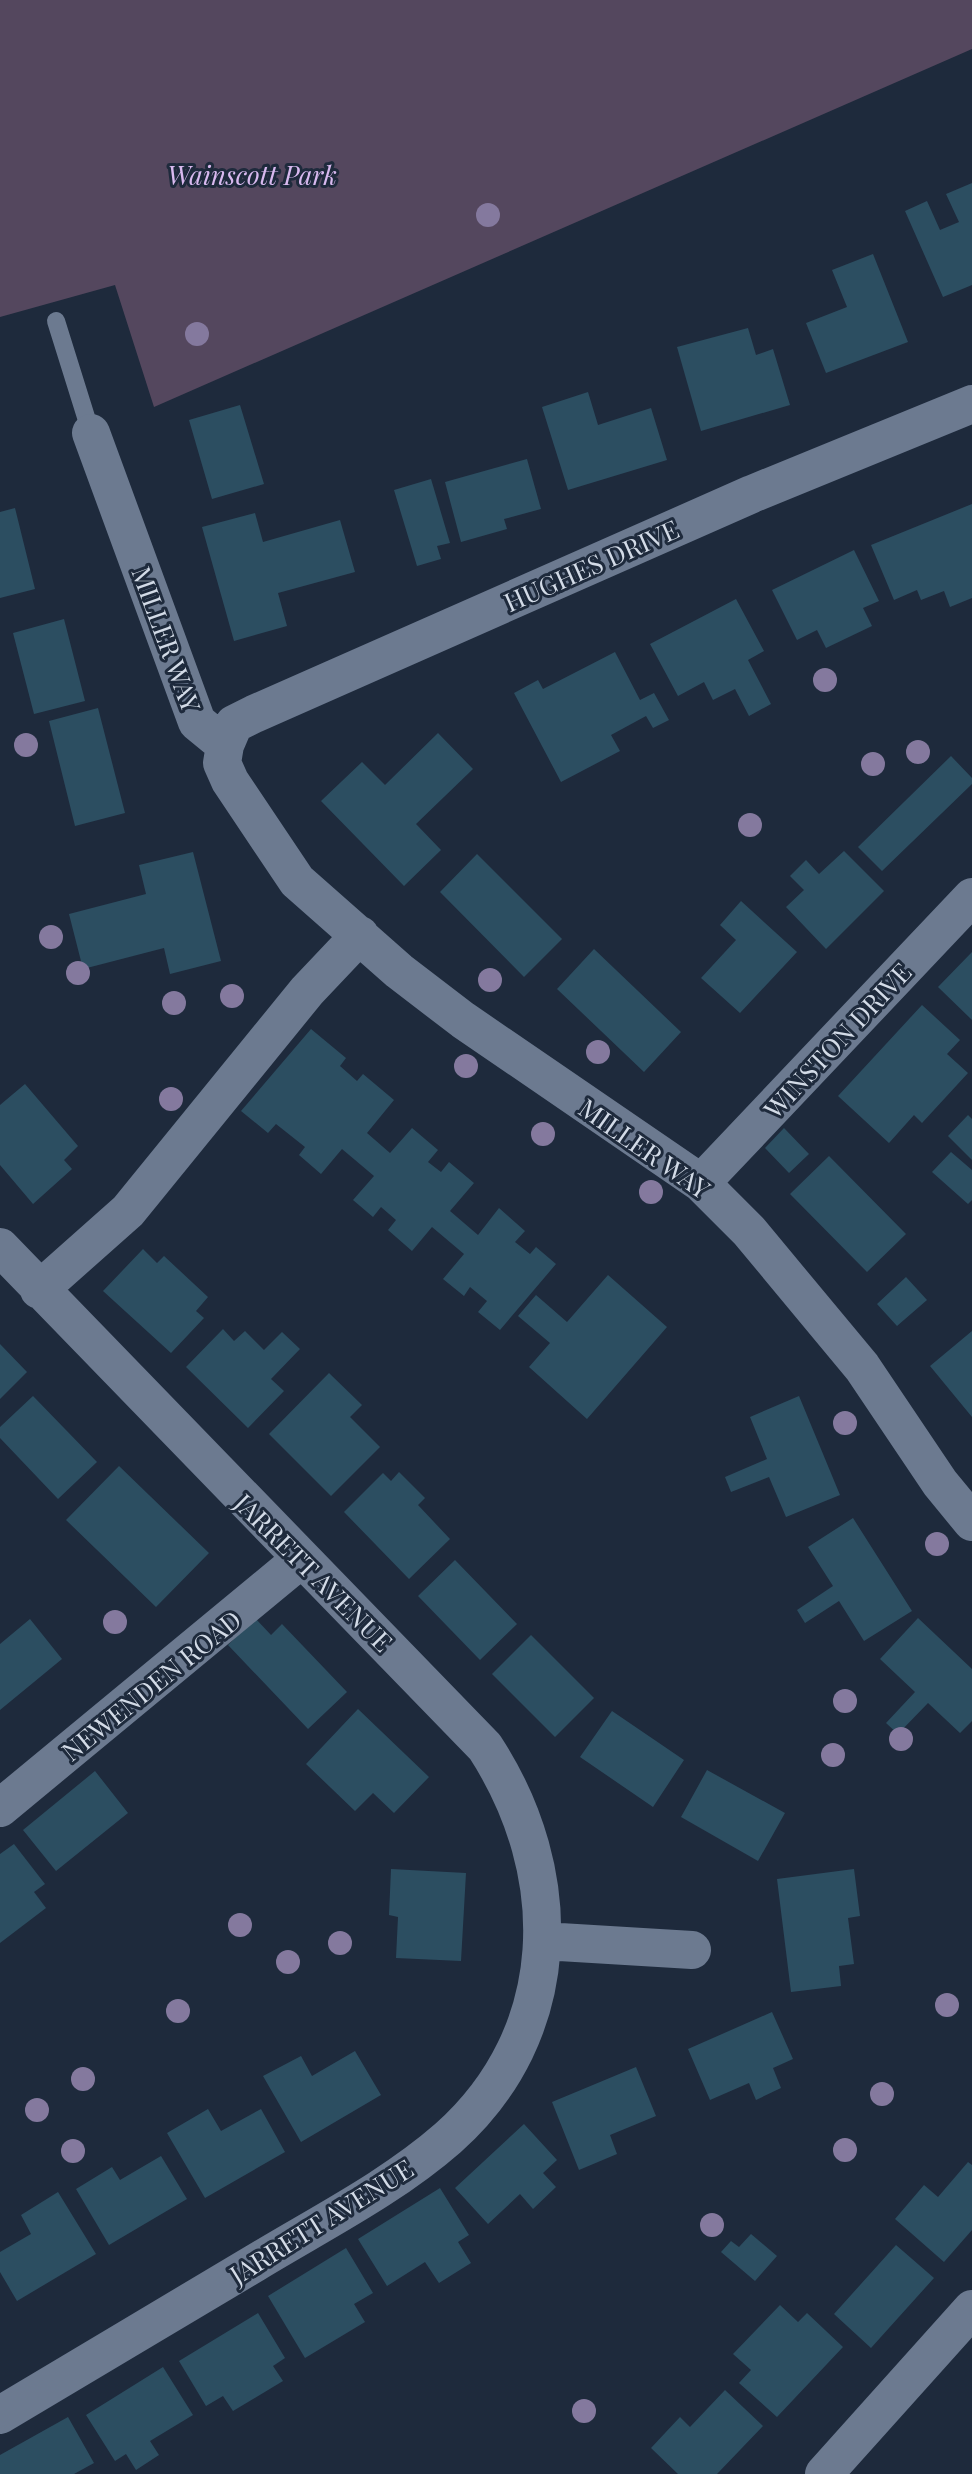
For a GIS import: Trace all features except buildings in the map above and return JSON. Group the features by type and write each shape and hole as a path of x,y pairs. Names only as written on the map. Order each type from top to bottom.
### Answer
{"street":[{"name":"HUGHES DRIVE","path":"225,745 234,724 254,714 752,494 972,404"},
{"name":"MILLER WAY","path":"91,433 197,722 225,745 222,763 230,781 297,881 399,971 463,1020 701,1183 749,1231 862,1367 940,1483 972,1522"},
{"name":"WINSTON DRIVE","path":"701,1183 972,897"},
{"path":"39,1290 128,1211 307,991 360,935"},
{"name":"JARRETT AVENUE","path":"0,1247 300,1560 458,1716 508,1782 525,1820 543,1899 543,1941 533,1997 514,2049 486,2096 450,2136 381,2186 0,2415"},
{"name":"NEWENDEN ROAD","path":"0,1808 300,1560"},
{"path":"543,1941 692,1950"},
{"path":"824,2474 972,2309"}],"lane":[{"path":"56,321 91,433"}],"green space":[{"name":"Wainscott Park","path":"0,0 972,0 972,49 154,407 115,285 0,317"}]}
